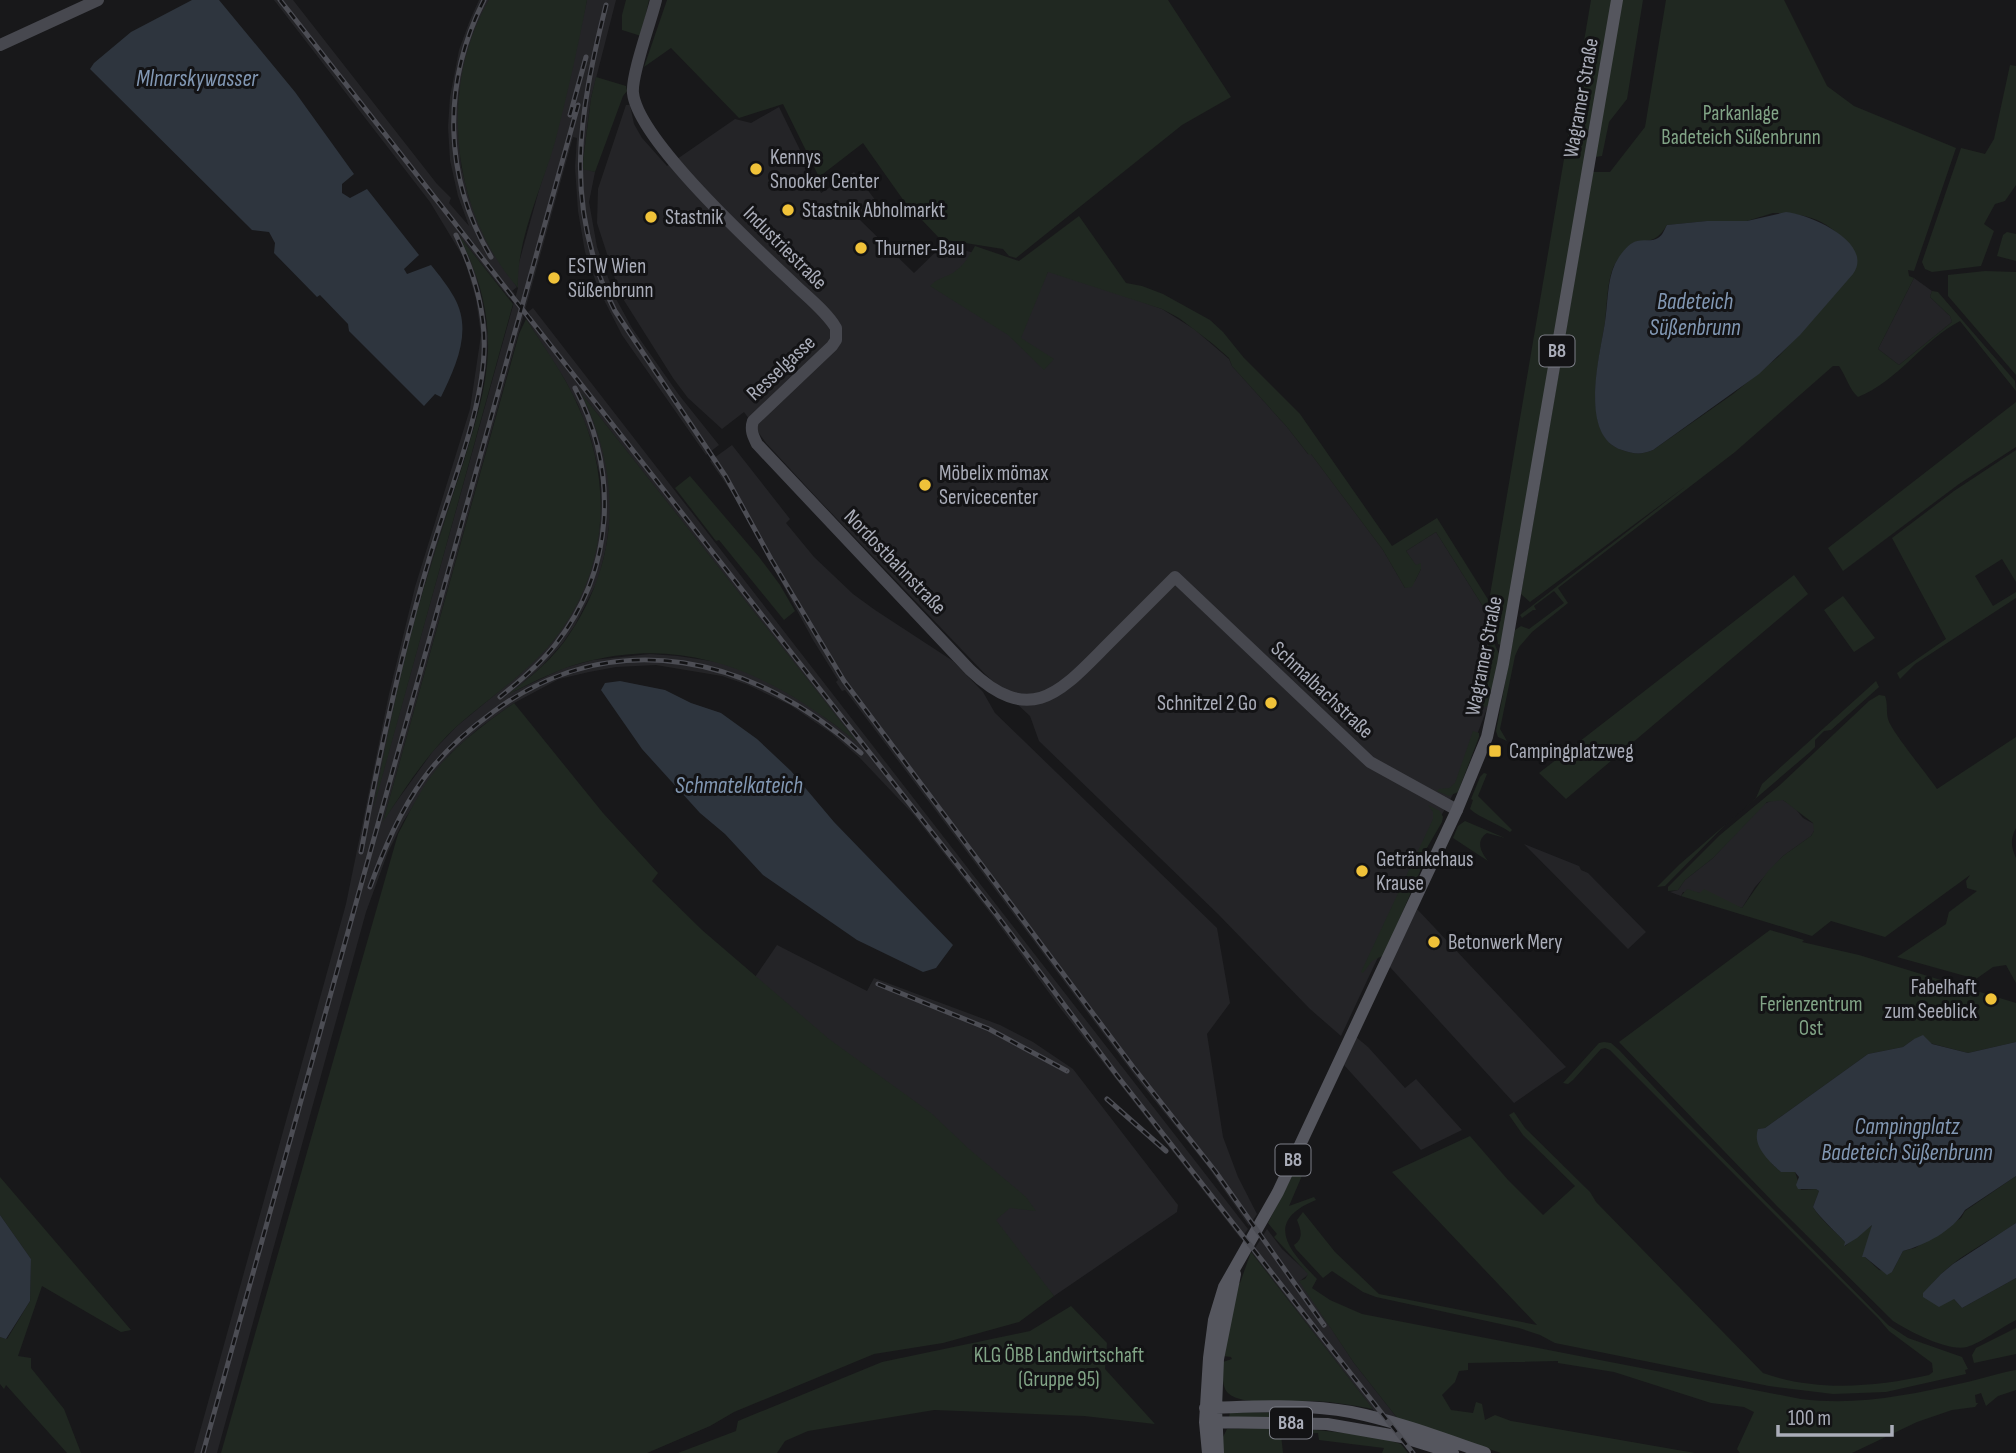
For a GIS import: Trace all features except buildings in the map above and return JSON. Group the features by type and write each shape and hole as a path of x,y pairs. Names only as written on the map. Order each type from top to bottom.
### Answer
{"main road":[{"name":"Wagramer Straße","path":"1208,1453 1214,1320 1224,1287 1283,1182 1457,810 1487,737 1503,664 1617,0"},
{"name":"Wagramer Straße","path":"1210,1408 1217,1388 1218,1359 1235,1270"},
{"name":"B8a","path":"1217,1388 1229,1401 1244,1408"},
{"name":"B8a","path":"1210,1408 1293,1407 1350,1412 1408,1427 1485,1453"},
{"name":"Wagramer Straße","path":"1210,1422 1218,1453"},
{"name":"B8a","path":"1210,1422 1327,1424 1402,1437 1453,1453"}],"street":[{"path":"0,45 99,0"},
{"name":"Industriestraße","path":"656,0 633,89 640,114 661,146 747,238 833,323 837,334"},
{"name":"Resselgasse","path":"751,429 759,414 832,346 837,334"},
{"name":"Nordostbahnstraße","path":"751,429 757,444 766,454 981,680 1005,696 1027,699 1055,692 1071,682 1175,577"},
{"name":"Schmalbachstraße","path":"1175,577 1370,762 1457,810"}],"shaded area":[{"path":"274,0 293,0 437,184 451,198 449,203 469,226 458,196 450,160 450,97 459,50 470,20 479,0 489,0 476,31 459,93 461,166 469,198 489,245 517,287 512,291 515,294 509,298 460,237 475,270 483,303 488,336 486,368 472,433 422,594 376,797 518,288 517,270 554,143 587,0 616,0 591,98 582,168 595,172 589,202 597,247 615,297 632,328 679,395 719,445 706,455 622,335 599,290 585,252 578,211 575,167 577,138 573,137 384,819 433,751 457,726 520,674 552,642 576,605 593,562 600,524 601,480 591,439 578,405 526,319 531,316 528,312 533,308 1248,1229 1241,1239 912,813 860,758 831,733 790,705 722,676 656,665 616,667 589,672 559,679 514,703 479,728 451,753 433,775 403,822 388,852 366,912 217,1453 194,1453 346,904 389,694 415,587 470,409 481,335 476,299 462,255 430,202","holes":["584,397 854,739 808,705 762,678 724,663 678,656 650,654 593,660 564,668 513,692 542,666 575,625 598,580 606,548 611,488 599,434"]},
{"path":"626,105 630,105 634,124 642,138 667,166 735,119 751,123 779,107 821,193 854,172 876,201 858,218 914,273 944,244 1046,275 1050,269 1162,309 1194,329 1229,359 1232,366 1308,454 1311,454 1383,550 1405,588 1415,581 1421,569 1421,564 1416,566 1406,551 1436,532 1484,608 1491,606 1494,611 1481,687 1475,700 1482,706 1488,706 1457,787 1440,818 1341,1036 1310,1009 1218,914 1039,741 1030,716 984,673 817,498 766,443 744,412 722,429 688,398 620,294 597,223 598,189"},
{"path":"1914,278 1932,291 1930,297 1950,316 1952,322 1899,365 1878,349"},
{"path":"732,445 790,519 786,523 814,557 853,594 953,661 983,692 995,713 1217,928 1230,1003 1207,1034 1223,1137 1238,1177 1257,1214 1249,1226 1208,1167 1138,1080 845,690 842,691 836,682 838,680 813,640 735,497 710,461"},
{"path":"1775,799 1783,800 1794,807 1803,818 1814,824 1814,831 1783,856 1755,887 1742,908 1700,893 1683,892 1681,896 1670,892 1678,890 1685,880 1713,858 1762,805"},
{"path":"1524,844 1579,866 1646,932 1628,949"},
{"path":"1417,909 1566,1067 1514,1103 1389,966"},
{"path":"777,945 867,991 874,978 1000,1025 1033,1042 1073,1069 1178,1205 1177,1212 1054,1296 986,1217 753,980"},
{"path":"1356,1037 1405,1088 1416,1079 1462,1130 1421,1150 1344,1065"},
{"path":"1267,1229 1282,1249 1309,1274 1300,1281 1354,1363 1398,1419 1375,1412 1252,1253"}],"green space":[{"path":"489,0 587,0 555,142 525,233 518,270 518,288 495,257 478,223 466,186 459,148 458,109 463,71 473,34"},
{"path":"626,0 649,0 641,36 622,30"},
{"path":"667,0 1168,0 1231,97 1182,125 1016,258 1009,256 1003,249 940,239 904,201 863,143 819,177 783,104 739,118 671,48 644,67"},
{"path":"1591,0 1612,0 1501,645 1498,644 1497,637 1494,637 1500,656 1488,706 1484,707 1474,700 1475,688 1481,687 1494,611 1491,606 1484,608 1436,532 1406,551 1416,565 1421,563 1421,569 1412,587 1405,588 1383,550 1311,454 1309,455 1232,366 1229,358 1179,318 1162,309 1048,272 1021,338 1054,359 1044,370 1008,335 930,286 959,269 975,246 1019,261 1079,216 1126,283 1163,294 1210,320 1223,332 1244,358 1300,414 1392,546 1437,518 1489,601"},
{"path":"1622,0 1643,0 1627,99 1609,122 1602,156 1595,157"},
{"name":"Parkanlage Badeteich Süßenbrunn","path":"1666,0 1784,0 1827,86 1854,106 1956,148 1914,271 1908,270 1909,276 1914,278 1878,349 1899,365 1952,322 1950,316 1930,297 1932,291 1938,292 2015,381 2016,391 1960,321 1946,329 1885,381 1858,397 1839,366 1833,366 1735,452 1558,588 1568,603 1532,632 1515,656 1500,729 1507,741 1498,737 1496,731 1515,630 1521,626 1529,629 1564,603 1554,591 1534,606 1536,610 1522,618 1520,615 1686,486 1530,602 1521,594 1593,172 1610,172 1645,127","holes":["1773,213 1787,213 1820,221 1838,234 1855,254 1815,317 1778,357 1733,394 1653,450 1634,453 1609,442 1600,429 1596,393 1609,284 1617,261 1637,241 1655,238 1667,225 1747,221"]},
{"path":"2010,65 2016,66 2016,185 2005,201 1995,204 1984,224 1994,231 1981,266 1932,272 1925,269 1922,262 1961,148 1985,154 1994,139"},
{"path":"596,77 626,86 627,91 595,172 582,169"},
{"path":"2007,232 2016,234 2016,261 1997,256 2003,235"},
{"path":"457,233 513,304 373,810 408,645 471,436 485,379 488,334 484,304 476,275"},
{"path":"1985,271 2016,272 2016,375 1948,296 1948,275"},
{"path":"526,319 567,383 590,435 600,496 600,527 595,557 571,615 553,641 519,675 446,737 417,772 383,822 519,334"},
{"path":"581,393 857,742 797,699 766,682 734,668 667,654 631,654 593,660 550,674 509,694 545,663 564,642 583,613 605,552 609,488 595,425"},
{"path":"2016,402 2016,447 1959,484 1843,571 1828,548"},
{"path":"2016,450 2016,582 2002,559 1975,576 1993,606 2016,592 2016,598 1915,664 1900,679 1897,673 1946,639 1892,538 1954,491"},
{"path":"690,476 780,585 795,611 784,620 719,540 716,541 675,488"},
{"path":"1794,575 1808,594 1566,799 1539,773"},
{"path":"1843,596 1875,638 1854,652 1824,610"},
{"path":"1876,681 1879,687 1831,730 1824,731 1815,740 1815,747 1810,752 1741,811 1756,798 1762,784"},
{"path":"1879,695 1885,696 1891,725 1937,789 2016,737 2016,828 2012,843 2016,858 2016,983 2006,965 1993,967 1976,979 1897,957 1946,924 1949,912 1977,891 1967,888 1966,881 1970,875 1885,937 1831,921 1812,936 1681,896 1687,889 1700,893 1704,889 1742,908 1768,871 1814,831 1813,823 1783,800 1767,802 1713,858 1685,880 1678,890 1668,891 1668,887 1720,835 1780,785 1869,701"},
{"path":"514,703 603,813 658,873 652,881 702,930 829,1039 931,1113 1026,1197 1036,1211 1010,1208 996,1220 1054,1296 1019,1322 943,1343 874,1354 734,1412 710,1426 647,1453 221,1453 398,834 428,781 449,755"},
{"path":"1473,731 1479,733 1479,737 1458,792 1449,796 1437,791 1449,788 1455,783"},
{"path":"1484,773 1487,774 1478,796 1512,830 1510,832 1470,809 1471,799"},
{"path":"1428,805 1440,811 1442,822 1421,858 1421,869 1384,955 1372,961 1363,973 1361,972 1433,819 1433,812"},
{"path":"1465,821 1505,838 1487,833 1483,836 1480,847 1488,861 1453,838 1458,826"},
{"path":"1726,824 1665,886 1657,887 1680,864"},
{"name":"Ferienzentrum Ost","path":"1770,930 1804,940 1802,942 1859,955 2016,1003 2016,1042 1968,1053 1914,1039 1903,1047 1868,1054 1765,1128 1758,1129 1772,1164 1781,1172 1795,1172 1801,1190 1819,1191 1813,1207 1845,1242 1845,1246 1872,1225 1865,1257 1879,1270 1892,1272 1903,1251 1915,1248 1961,1218 1965,1211 2016,1176 2016,1223 1961,1258 1933,1283 1962,1308 2016,1278 2016,1320 1979,1342 1959,1348 1939,1344 1893,1321 1776,1205 1619,1042"},
{"path":"1599,1043 1611,1043 1619,1050 1888,1325 1908,1338 1962,1357 1968,1369 1965,1370 1966,1374 1886,1392 1833,1394 1769,1386 1555,1343 1519,1328 1376,1297 1363,1292 1332,1271 1323,1278 1296,1249 1294,1245 1301,1234 1297,1220 1303,1212 1335,1252 1379,1294 1537,1325 1392,1172 1470,1136 1543,1215 1575,1186 1523,1135 1509,1115 1514,1112 1525,1128 1763,1373 1804,1383 1846,1386 1888,1382 1933,1372 1932,1363 1889,1331 1610,1050 1601,1049 1573,1080 1568,1084 1563,1083"},
{"path":"1300,1160 1307,1164 1289,1206 1314,1197 1316,1200 1299,1209 1290,1218 1285,1227 1286,1237 1298,1258 1317,1279 1312,1288 1330,1300 1362,1314 1801,1399 1842,1401 1883,1398 2016,1370 2016,1390 1998,1396 1986,1406 1981,1393 1975,1395 1978,1403 1975,1407 1952,1410 1917,1422 1852,1453 1740,1453 1737,1449 1754,1412 1744,1407 1711,1403 1614,1372 1558,1361 1468,1363 1468,1370 1459,1371 1455,1382 1442,1395 1451,1410 1473,1413 1476,1402 1482,1404 1485,1420 1495,1415 1511,1421 1695,1453 1501,1453 1398,1419 1354,1363 1299,1281 1305,1279 1308,1274 1274,1237 1277,1234 1268,1223"},
{"path":"0,1177 131,1330 121,1332 42,1286 18,1356 31,1358 31,1368 64,1409 81,1453 67,1453 6,1385 4,1389 0,1384 0,1337 7,1339 30,1301 31,1259 0,1215"},
{"path":"1251,1252 1373,1409 1321,1401 1245,1400 1228,1393 1223,1383 1223,1362 1232,1359 1223,1356 1237,1283 1240,1283"},
{"name":"KLG ÖBB Landwirtschaft (Gruppe 95)","path":"1071,1306 1107,1343 1105,1369 1155,1424 1084,1416 934,1410 808,1431 785,1441 777,1453 678,1453 736,1431 738,1421 882,1362 1030,1331"},
{"path":"2016,1328 2016,1354 1974,1363 1972,1355 1976,1348"},
{"path":"1230,1412 1312,1413 1312,1420 1229,1418"},
{"path":"1286,1427 1375,1436 1401,1444 1408,1453 1382,1453 1384,1448 1319,1440 1318,1433 1281,1435 1283,1453 1223,1453 1222,1439 1227,1429"}],"water":[{"name":"Mlnarskywasser","path":"192,0 219,0 295,92 354,174 342,184 342,193 350,198 367,189 419,255 404,269 407,274 431,265 452,293 460,310 462,335 457,360 441,397 435,394 424,406 349,331 348,324 320,295 317,297 274,253 275,243 269,232 252,230 90,69 131,32"},
{"name":"Badeteich Süßenbrunn","path":"1786,212 1824,224 1848,241 1855,252 1857,263 1853,274 1800,335 1759,374 1653,450 1634,453 1608,442 1600,429 1595,393 1609,285 1612,271 1621,254 1634,242 1658,238 1667,225 1747,221"},
{"name":"Schmatelkateich","path":"620,681 665,690 691,703 721,713 757,739 791,771 834,822 953,945 936,968 923,972 857,940 763,875 725,834 700,813 642,749 601,690 605,683"},
{"name":"Campingplatz Badeteich Süßenbrunn","path":"1923,1035 1932,1044 1968,1053 2016,1042 2016,1176 1965,1210 1960,1218 1938,1236 1903,1251 1892,1272 1887,1275 1862,1257 1872,1225 1844,1246 1845,1242 1813,1207 1819,1191 1798,1189 1796,1185 1799,1177 1795,1172 1781,1172 1772,1163 1759,1147 1757,1135 1758,1129 1765,1128 1868,1054 1903,1047"},
{"path":"0,1215 31,1259 30,1301 6,1339 0,1337"},
{"path":"2016,1223 2016,1278 1962,1308 1954,1299 1939,1307 1923,1297 1923,1293 1953,1264"}],"railway":[{"path":"280,0 996,914 1119,1078 1413,1453"},
{"path":"484,0 470,32 461,64 455,97 454,130 464,195 475,226 491,257"},
{"path":"606,5 589,84 580,160 587,234 598,272 615,311 726,477 771,559 844,681 1133,1067 1215,1171 1324,1325"},
{"path":"570,115 586,57"},
{"path":"203,1453 578,105"},
{"path":"361,852 408,635 477,404 484,353 483,322 473,278 456,235"},
{"path":"500,697 555,645 575,616 590,585 599,552 604,520 604,486 599,453 575,388"},
{"path":"370,887 407,804 431,768 447,751 493,712 539,684 587,667 635,660 683,663 730,674 776,693 820,720 861,753"},
{"path":"878,984 989,1029 1067,1071"},
{"path":"1107,1099 1166,1151"}],"place":[{"name":"Kennys Snooker Center","path":"756,169"},
{"name":"Stastnik Abholmarkt","path":"788,210"},
{"name":"Stastnik","path":"651,217"},
{"name":"Thurner-Bau","path":"861,248"},
{"name":"ESTW Wien Süßenbrunn","path":"554,278"},
{"name":"Möbelix mömax Servicecenter","path":"925,485"},
{"name":"Schnitzel 2 Go","path":"1271,703"},
{"name":"Campingplatzweg","path":"1495,751"},
{"name":"Getränkehaus Krause","path":"1362,871"},
{"name":"Betonwerk Mery","path":"1434,942"},
{"name":"Fabelhaft zum Seeblick","path":"1991,999"}]}
